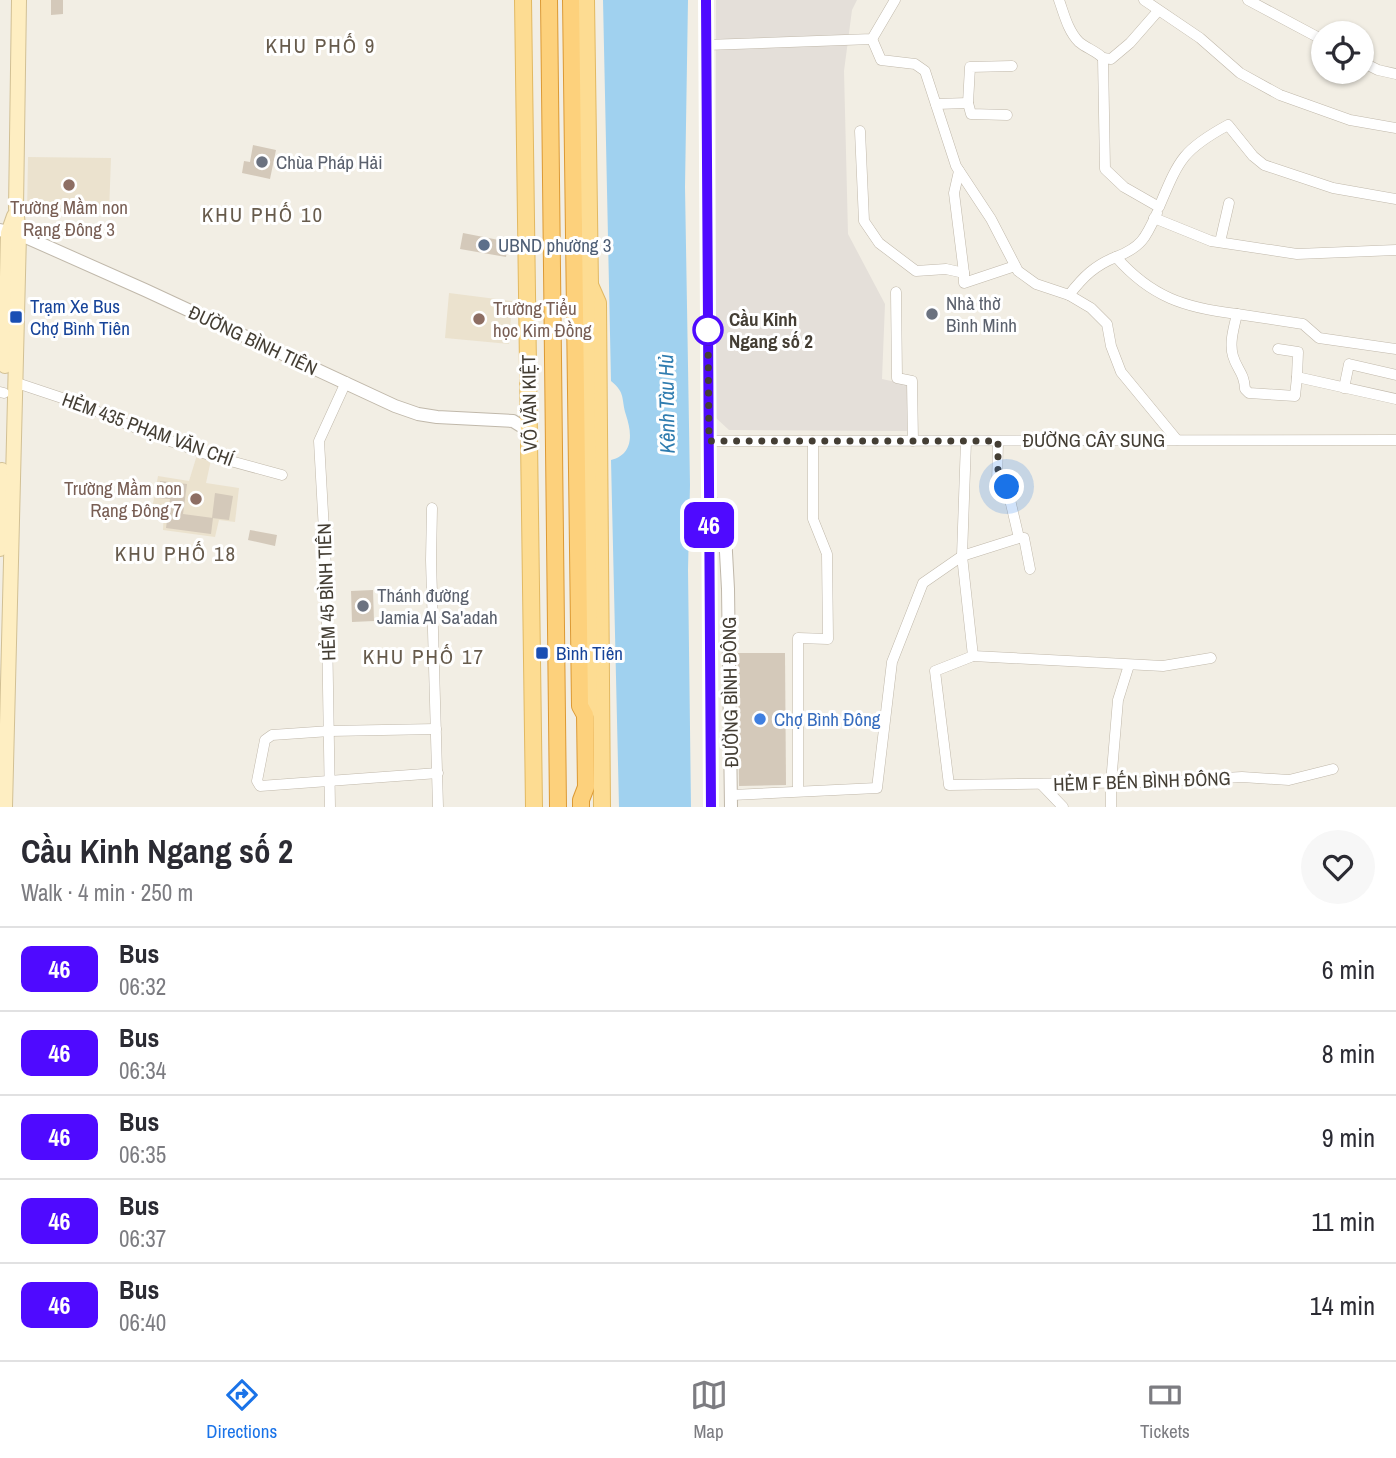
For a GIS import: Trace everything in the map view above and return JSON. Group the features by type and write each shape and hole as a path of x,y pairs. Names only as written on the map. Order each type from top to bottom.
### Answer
{"highway":[{"name":"VÕ VĂN KIỆT","path":"549,0 558,807"},
{"path":"571,0 580,706 585,715 586,787 581,807"}],"main road":[{"path":"5,807 6,389 9,233 16,208 19,0"},
{"path":"585,715 589,706 586,303 590,285 586,0"},
{"name":"VÕ VĂN KIỆT","path":"520,3 534,807"},
{"path":"590,285 598,303 602,807"},
{"path":"0,550 6,389"},
{"path":"586,787 592,807"}],"street":[{"name":"ĐƯỜNG BÌNH ĐÔNG","path":"706,0 710,807"},
{"path":"872,39 895,0"},
{"path":"1059,0 1069,26 1079,42 1103,58 1111,60 1158,11"},
{"path":"1144,0 1200,38 1240,73 1280,94 1350,120 1396,128"},
{"path":"1248,0 1311,34"},
{"path":"706,45 872,39"},
{"path":"872,39 880,60 915,64 925,71 947,145 959,172 991,219 1018,271 1036,284 1069,295 1091,308 1108,324 1111,346 1121,372 1177,440"},
{"path":"1103,58 1105,169 1124,187 1159,207"},
{"path":"1007,115 971,114 968,103 970,67 1012,66"},
{"path":"1374,67 1396,74"},
{"path":"936,104 968,103"},
{"path":"1069,295 1086,274 1101,263 1128,252 1146,237 1179,163 1188,150 1228,125 1253,156 1264,165 1333,188 1396,199"},
{"path":"860,131 864,221 879,243 916,271 946,269 964,273"},
{"path":"959,172 954,193 964,283 1015,267"},
{"path":"1220,242 1229,203"},
{"path":"1154,218 1220,242 1297,254 1396,250"},
{"name":"ĐƯỜNG BÌNH TIÊN","path":"9,233 395,406 418,414 513,421 529,431"},
{"path":"1116,257 1131,275 1149,289 1217,313 1303,324 1319,338 1396,349"},
{"path":"897,292 897,378 912,381 913,441"},
{"path":"1237,314 1232,334 1233,356 1244,375 1245,389 1249,393 1295,396 1298,352 1278,349"},
{"path":"1345,388 1349,364 1396,374"},
{"path":"1297,377 1396,399"},
{"name":"HẺM 45 BÌNH TIÊN","path":"330,807 326,567 319,441 346,382"},
{"name":"HẺM 435 PHẠM VĂN CHÍ","path":"6,389 80,404 145,432 212,456 282,475"},
{"path":"513,421 529,405"},
{"path":"966,440 962,556 973,656 1163,666 1211,658"},
{"name":"ĐƯỜNG CÂY SUNG","path":"709,441 1396,440"},
{"path":"798,791 798,638 828,639 827,554 813,519 813,441"},
{"path":"998,441 998,485 1007,487 1019,538"},
{"name":"ĐƯỜNG BÌNH ĐÔNG","path":"709,495 725,534 731,801"},
{"path":"432,508 438,807"},
{"path":"731,801 798,791 877,788 892,662 923,583 962,556 1019,538 1024,538 1030,569"},
{"name":"HẺM F BẾN BÌNH ĐÔNG","path":"973,656 934,671 949,785 1242,778 1289,780 1333,769"},
{"path":"1111,807 1118,700 1129,664"},
{"path":"436,729 272,735 265,740 257,781 260,786 438,773"},
{"path":"1041,784 1063,807"}],"shaded area":[{"path":"716,0 857,0 852,10 844,71 848,234 885,304 882,379 909,385 907,431 729,430 716,418"},
{"name":"Trường Mầm non Rạng Đông 3","path":"28,157 111,158 109,213 27,212"},
{"name":"Trường Tiểu học Kim Đồng","path":"449,293 512,301 509,344 445,338"},
{"name":"Trường Mầm non Rạng Đông 7","path":"197,455 211,460 206,483 239,488 235,522 219,520 215,537 163,530 164,510 152,509 158,476 189,481"}],"water":[{"name":"Kênh Tàu Hủ","path":"603,0 688,0 685,187 690,485 688,570 691,807 619,807 611,460 624,453 630,436 621,393 611,381"}],"building":[{"path":"51,0 63,0 63,14 51,15"},
{"name":"Chùa Pháp Hải","path":"253,145 276,150 270,179 242,173 244,161 250,162"},
{"name":"UBND phường 3","path":"463,233 509,242 506,257 460,249"},
{"path":"160,481 187,484 183,514 213,518 211,534 166,528 170,499 158,498"},
{"path":"215,493 233,496 229,520 212,518"},
{"path":"250,530 277,535 275,546 248,540"},
{"name":"Thánh đường Jamia Al Sa'adah","path":"373,590 374,621 352,622 351,591"},
{"name":"Chợ Bình Đông","path":"738,653 785,653 786,785 739,786"}],"bus line":[{"name":"46","path":"706,0 711,807"}],"place":[{"name":"Chùa Pháp Hải","path":"262,162"},
{"name":"Trường Mầm non Rạng Đông 3","path":"69,185"},
{"name":"UBND phường 3","path":"484,245"},
{"name":"Nhà thờ Bình Minh","path":"932,314"},
{"name":"Trạm Xe Bus Chợ Bình Tiên","path":"16,317"},
{"name":"Trường Tiểu học Kim Đồng","path":"479,319"},
{"name":"Cầu Kinh Ngang số 2","path":"708,330"},
{"name":"Trường Mầm non Rạng Đông 7","path":"196,499"},
{"name":"Thánh đường Jamia Al Sa'adah","path":"363,606"},
{"name":"Bình Tiên","path":"542,653"},
{"name":"Chợ Bình Đông","path":"760,719"}],"district":[{"name":"KHU PHỐ 9","path":"321,46"},
{"name":"KHU PHỐ 10","path":"263,215"},
{"name":"KHU PHỐ 18","path":"176,554"},
{"name":"KHU PHỐ 17","path":"424,657"}],"route":[{"path":"708,330 709,441 998,441 998,485 1007,487"}]}
